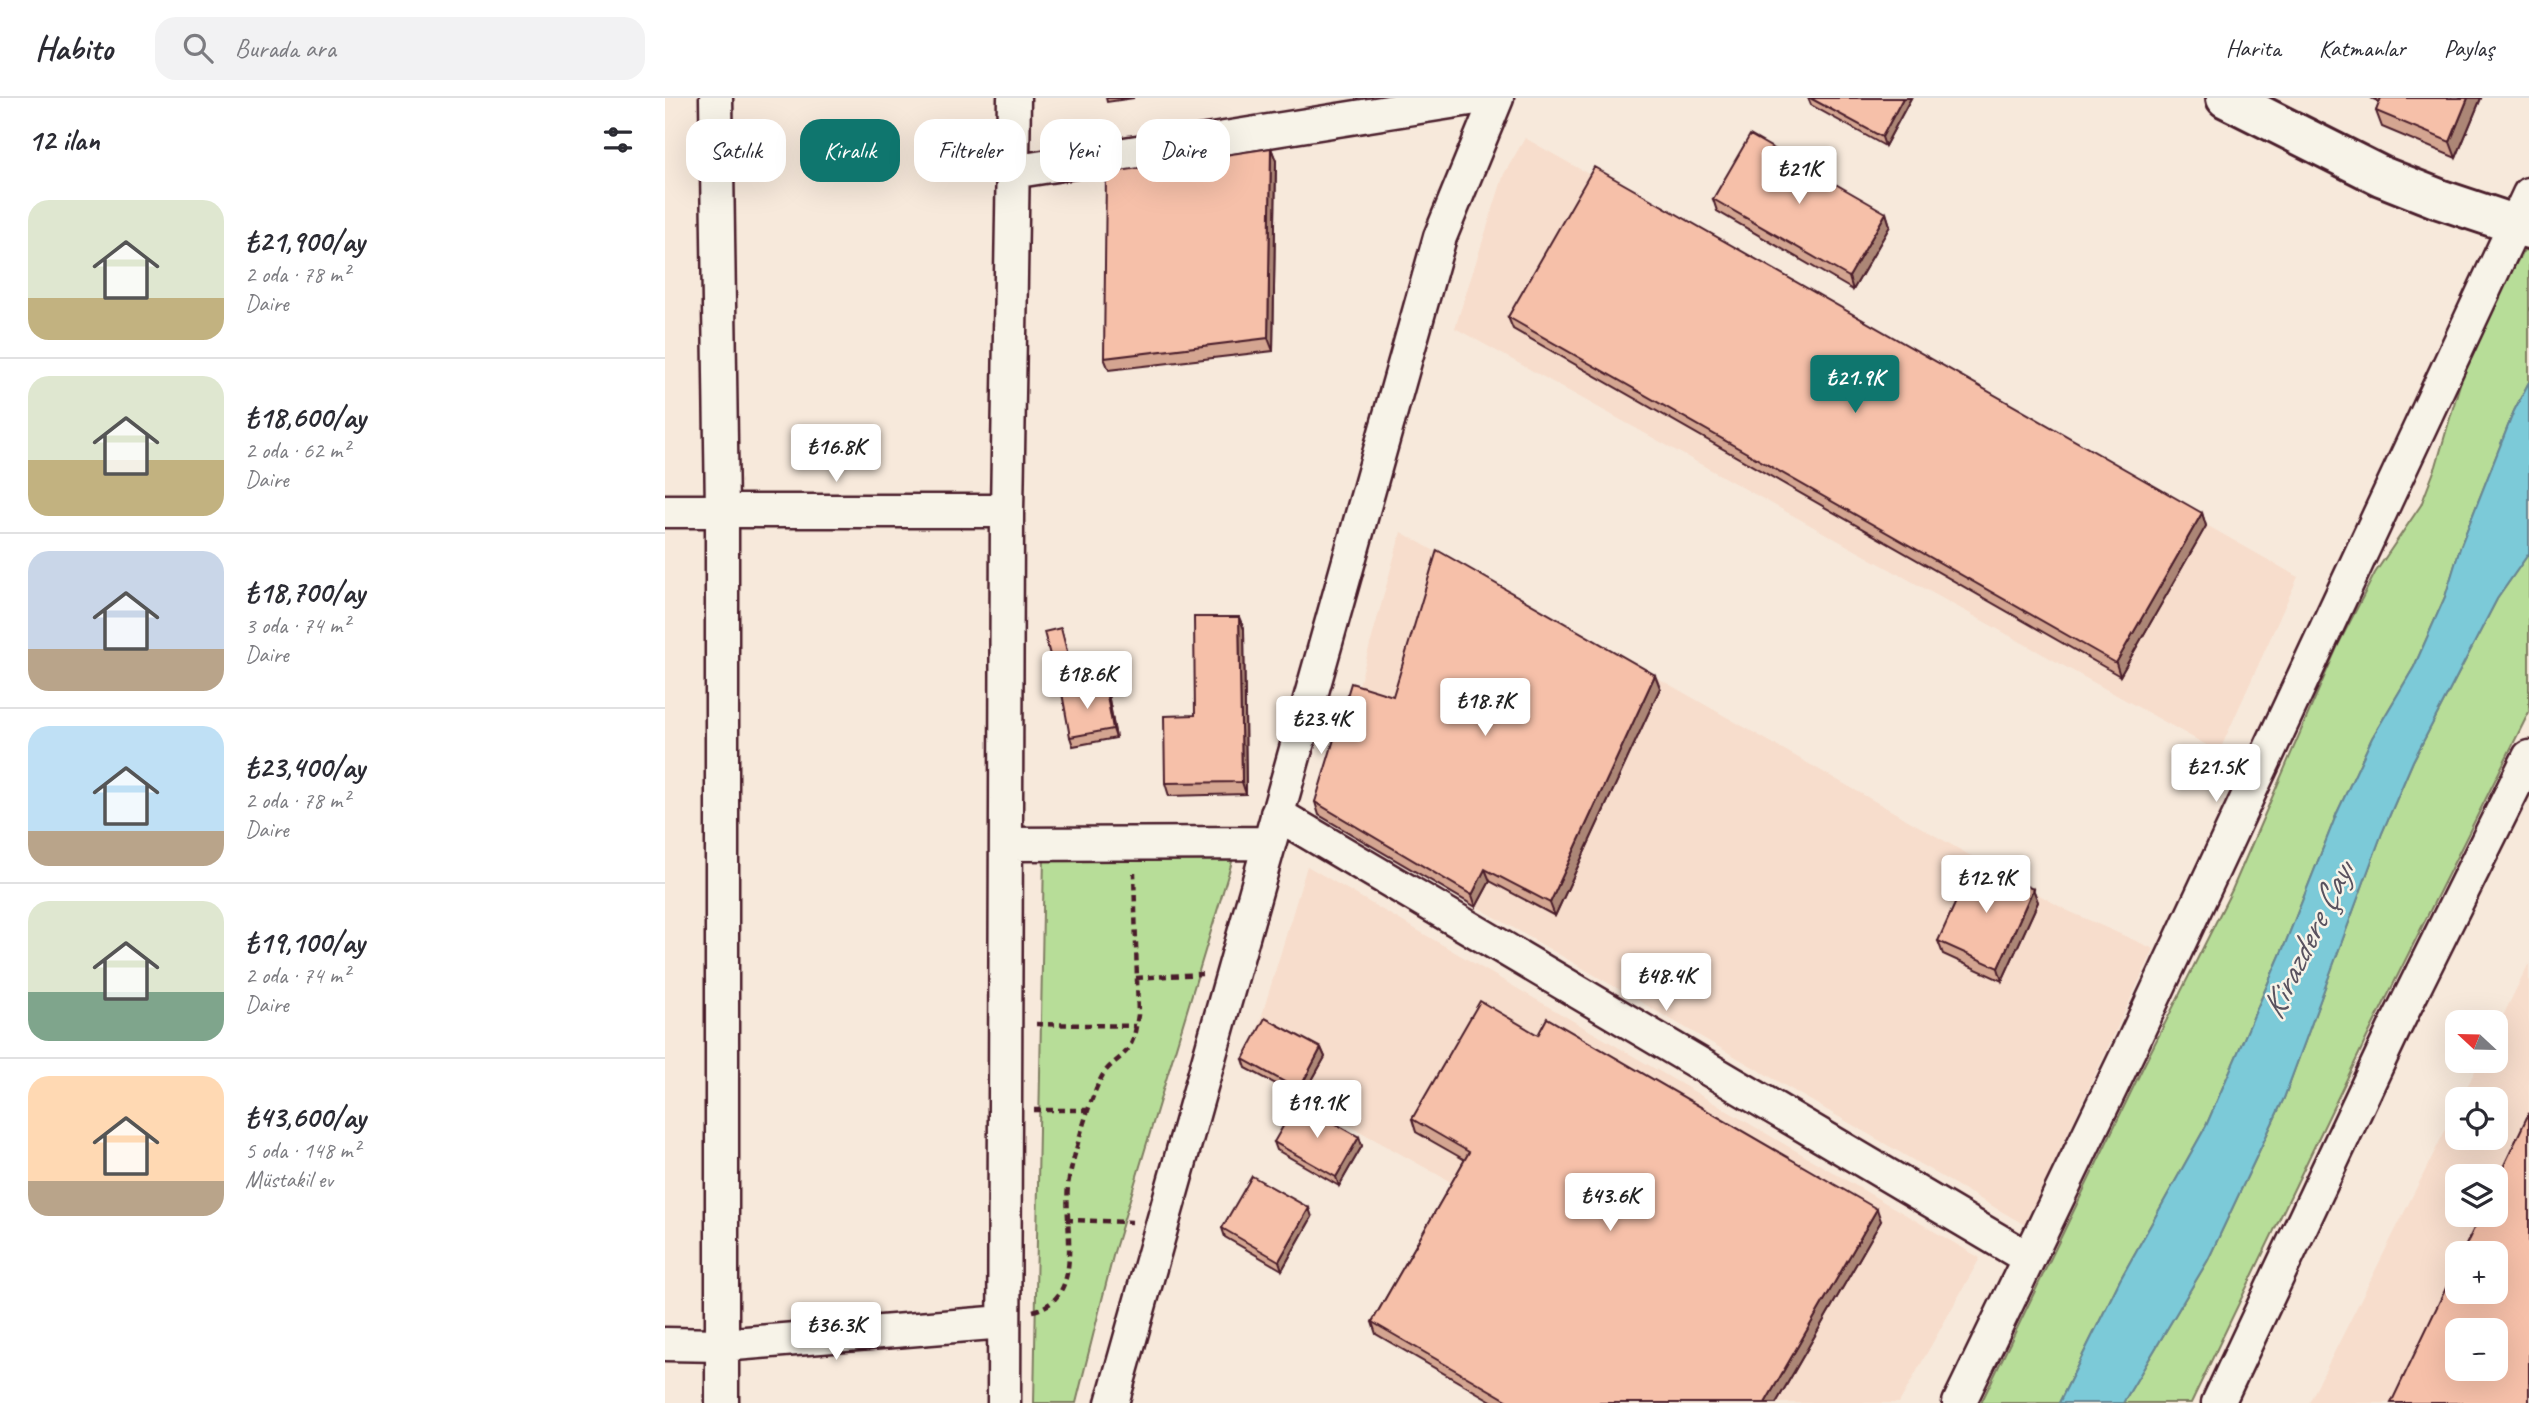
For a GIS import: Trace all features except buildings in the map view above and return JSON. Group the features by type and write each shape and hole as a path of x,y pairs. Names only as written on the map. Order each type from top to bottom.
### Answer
{"street":[{"path":"716,98 722,510 722,1403"},
{"path":"1013,119 1014,98"},
{"path":"1026,170 1476,98"},
{"path":"1112,1403 1440,237 1497,98"},
{"path":"1959,1403 2139,1030 2524,216 2438,199 2381,176 2226,98"},
{"path":"1004,1403 1007,511 1012,182"},
{"path":"665,511 1007,511"},
{"path":"2218,1403 2394,1029 2529,757"},
{"path":"1006,844 1133,844 1273,828 2028,1258"},
{"path":"665,1344 722,1345 1004,1318"}],"path":[{"path":"1004,1318 1044,1309 1059,1293 1069,1274 1066,1220 1068,1182 1089,1110 1105,1072 1130,1048 1136,1026 1133,844"},
{"path":"1136,978 1233,972"},
{"path":"1005,1024 1136,1026"},
{"path":"1005,1110 1089,1110"},
{"path":"1066,1220 1163,1222"}],"shaded area":[{"path":"1525,138 2298,577 2219,752 1455,328 1504,174"},
{"path":"1401,532 2066,910 2154,949 2025,1225 1319,815 1356,696"},
{"path":"1307,866 1980,1258 1899,1403 1495,1403 1376,1334 1460,1187 1246,1068"},
{"path":"2529,963 2529,1403 2309,1403 2445,1131 2445,1150 2508,1150 2508,1087 2467,1087 2474,1073 2508,1073 2508,1010 2506,1010"}],"green space":[{"path":"2524,250 2529,251 2529,382 2514,411 2461,545 2445,597 2414,667 2372,738 2337,813 2285,944 2206,1126 2120,1280 2059,1403 1981,1403 2143,1067 2232,890 2338,645 2375,573 2421,505 2436,466 2462,377 2500,290"},
{"path":"2529,553 2529,712 2369,1033 2191,1403 2123,1403 2208,1260 2284,1098 2382,833 2413,761 2497,599"},
{"path":"1044,855 1234,855 1114,1252 1076,1403 1034,1403"}],"water":[{"name":"Kirazdere Çayı","path":"2529,382 2529,553 2497,599 2413,761 2382,833 2284,1098 2208,1260 2123,1403 2059,1403 2120,1280 2206,1126 2285,944 2337,813 2372,738 2414,667 2445,597 2461,545 2514,411"}]}
